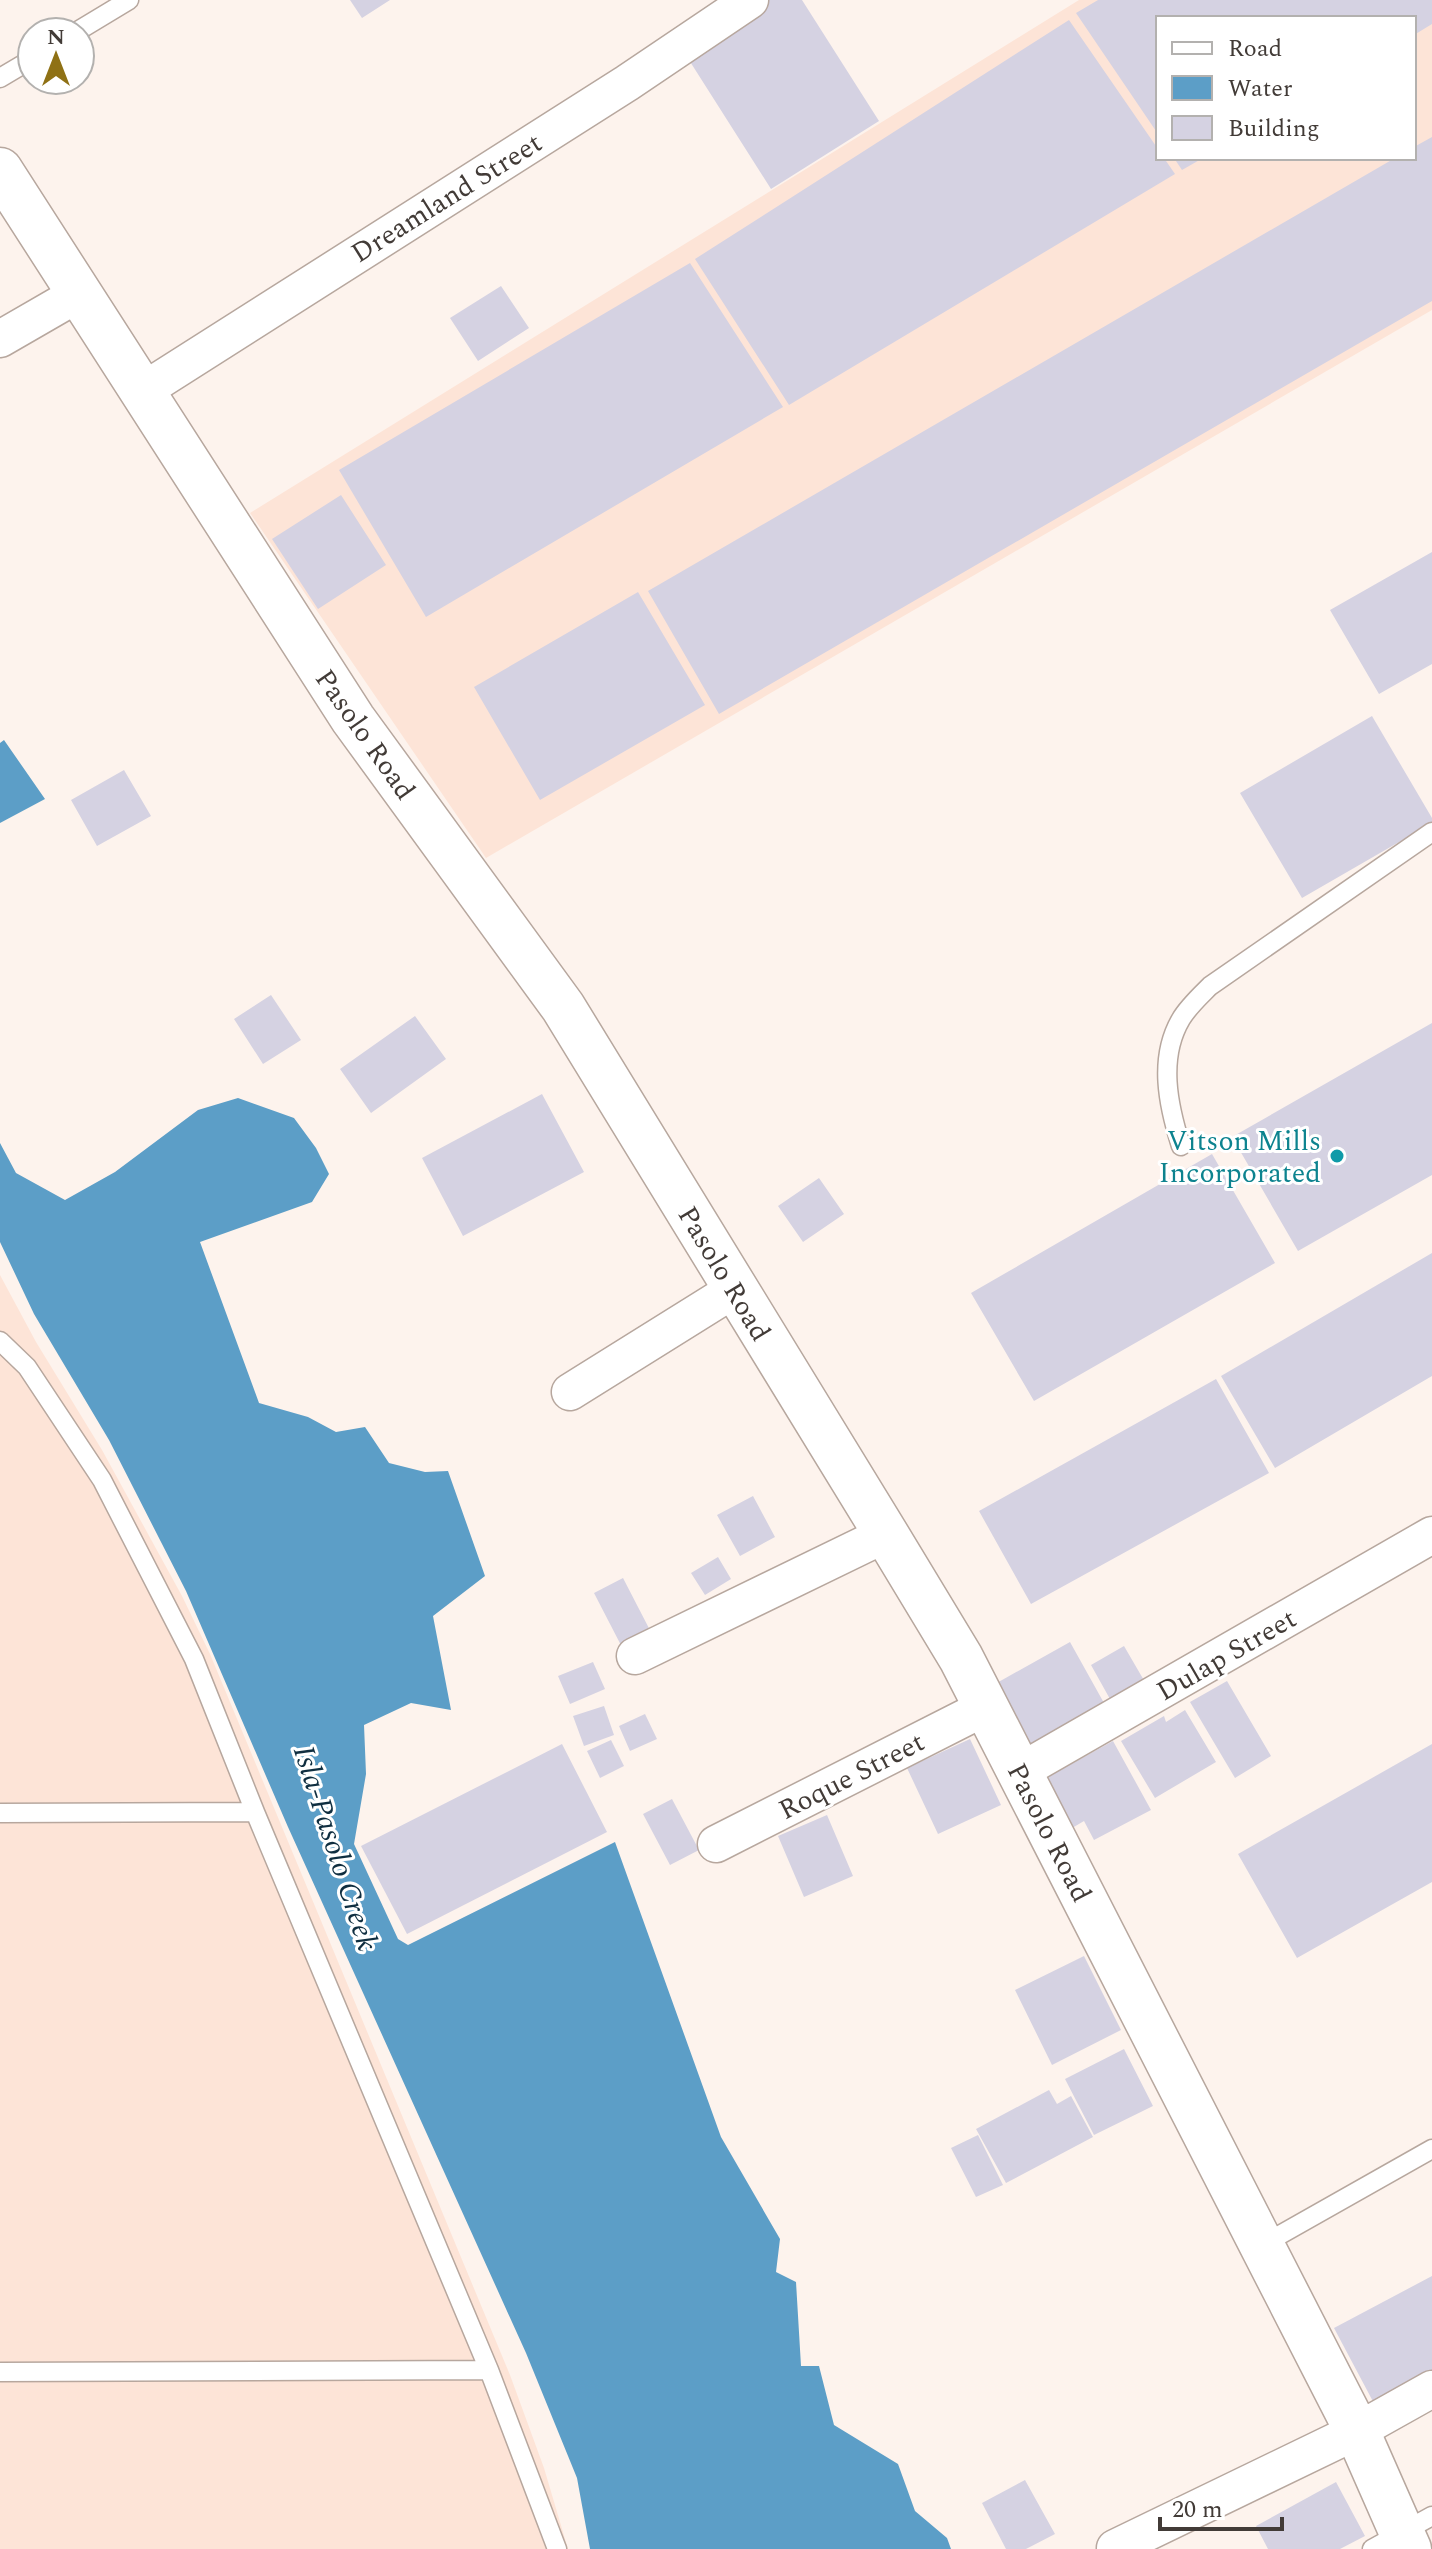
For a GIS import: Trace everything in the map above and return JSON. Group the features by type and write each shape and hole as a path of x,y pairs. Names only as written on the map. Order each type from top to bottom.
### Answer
{"street":[{"name":"Dreamland Street","path":"141,392 627,83 750,0"},
{"name":"Pasolo Road","path":"0,170 353,719 563,1007 961,1658 1357,2431 1403,2537"},
{"path":"0,339 78,294"},
{"path":"570,1392 735,1289"},
{"path":"635,1656 886,1534"},
{"name":"Dulap Street","path":"1019,1772 1432,1535"},
{"name":"Roque Street","path":"716,1844 986,1707"},
{"path":"1115,2548 1357,2431 1432,2389"}],"lane":[{"path":"96,20 129,0"},
{"path":"1181,1146 1168,1105 1168,1051 1181,1018 1210,986 1432,832"},
{"path":"0,1341 27,1367 102,1480 194,1659 489,2370 557,2549"},
{"path":"0,1813 255,1812"},
{"path":"1262,2245 1432,2149"},
{"path":"0,2372 489,2370"}],"shaded area":[{"path":"1079,0 1432,0 1432,310 486,858 250,513"},
{"path":"0,1275 36,1342 102,1450 210,1654 510,2375 544,2468 568,2549 0,2549"}],"water":[{"path":"4,740 45,799 0,823 0,743"},
{"name":"Isla-Pasolo Creek","path":"238,1098 294,1118 316,1148 329,1174 312,1202 200,1242 259,1403 308,1417 336,1432 365,1427 389,1463 425,1472 448,1471 485,1576 433,1616 451,1710 411,1703 364,1725 366,1774 354,1844 398,1939 408,1945 615,1842 721,2137 780,2239 776,2272 796,2282 801,2366 819,2366 834,2425 898,2464 915,2511 947,2538 951,2549 590,2549 577,2478 526,2353 288,1827 186,1591 109,1440 34,1314 0,1242 0,1143 16,1173 65,1200 115,1172 198,1110"}],"building":[{"path":"350,0 390,0 362,18"},
{"path":"761,0 802,0 879,121 771,189 682,49"},
{"path":"1098,0 1432,0 1432,24 1416,34 1416,16 1156,16 1156,131 1076,13"},
{"path":"1069,20 1156,146 1156,160 1165,160 1175,174 789,405 695,259"},
{"path":"1432,137 1432,301 719,714 648,591 1392,160 1416,160 1416,146"},
{"path":"1175,160 1200,160 1182,170"},
{"path":"690,263 783,407 426,617 339,470"},
{"path":"501,286 529,328 478,361 450,318"},
{"path":"341,495 386,565 318,609 272,539"},
{"path":"1432,552 1432,664 1379,694 1330,610"},
{"path":"638,592 705,705 540,800 474,687"},
{"path":"1372,716 1432,818 1432,823 1302,898 1240,793"},
{"path":"124,770 151,816 97,846 71,800"},
{"path":"271,995 301,1040 263,1064 234,1019"},
{"path":"415,1016 446,1059 371,1113 340,1069"},
{"name":"Vitson Mills Incorporated","path":"1432,1023 1432,1175 1298,1251 1232,1137"},
{"path":"542,1094 584,1172 463,1236 422,1158"},
{"path":"1212,1154 1275,1263 1034,1401 971,1293"},
{"path":"819,1178 844,1214 803,1242 778,1206"},
{"path":"1432,1253 1432,1376 1275,1468 1221,1376"},
{"path":"1216,1379 1269,1473 1031,1604 979,1511"},
{"path":"753,1496 775,1537 740,1556 717,1515"},
{"path":"718,1557 731,1579 705,1595 691,1573"},
{"path":"623,1578 654,1638 625,1653 594,1593"},
{"path":"1070,1642 1109,1712 1034,1753 995,1684"},
{"path":"1124,1646 1149,1689 1115,1708 1091,1665"},
{"path":"593,1662 605,1689 570,1704 558,1676"},
{"path":"1227,1681 1271,1756 1235,1778 1190,1702"},
{"path":"604,1706 614,1735 584,1746 573,1716"},
{"path":"1185,1710 1216,1762 1155,1798 1121,1741 1164,1716 1166,1722"},
{"path":"645,1714 657,1739 630,1751 619,1726"},
{"path":"970,1739 1001,1805 938,1834 907,1768"},
{"path":"611,1740 624,1766 600,1778 587,1751"},
{"path":"1113,1741 1151,1810 1094,1840 1084,1821 1067,1831 1040,1781"},
{"path":"562,1744 607,1832 407,1934 361,1846"},
{"path":"1432,1744 1432,1882 1297,1958 1238,1854"},
{"path":"672,1799 699,1850 670,1865 643,1814"},
{"path":"827,1815 853,1876 804,1897 778,1836"},
{"path":"1084,1956 1121,2030 1052,2065 1015,1990"},
{"path":"1124,2049 1153,2106 1094,2135 1065,2079"},
{"path":"1049,2090 1057,2104 1071,2096 1093,2137 1006,2183 976,2129"},
{"path":"978,2135 1003,2185 976,2197 951,2148"},
{"path":"1432,2276 1432,2380 1377,2409 1334,2328"},
{"path":"1025,2480 1055,2534 1026,2549 1006,2549 982,2503"},
{"path":"1336,2482 1365,2536 1340,2549 1268,2549 1256,2526"}],"place":[{"name":"Vitson Mills Incorporated","path":"1337,1156"}]}
